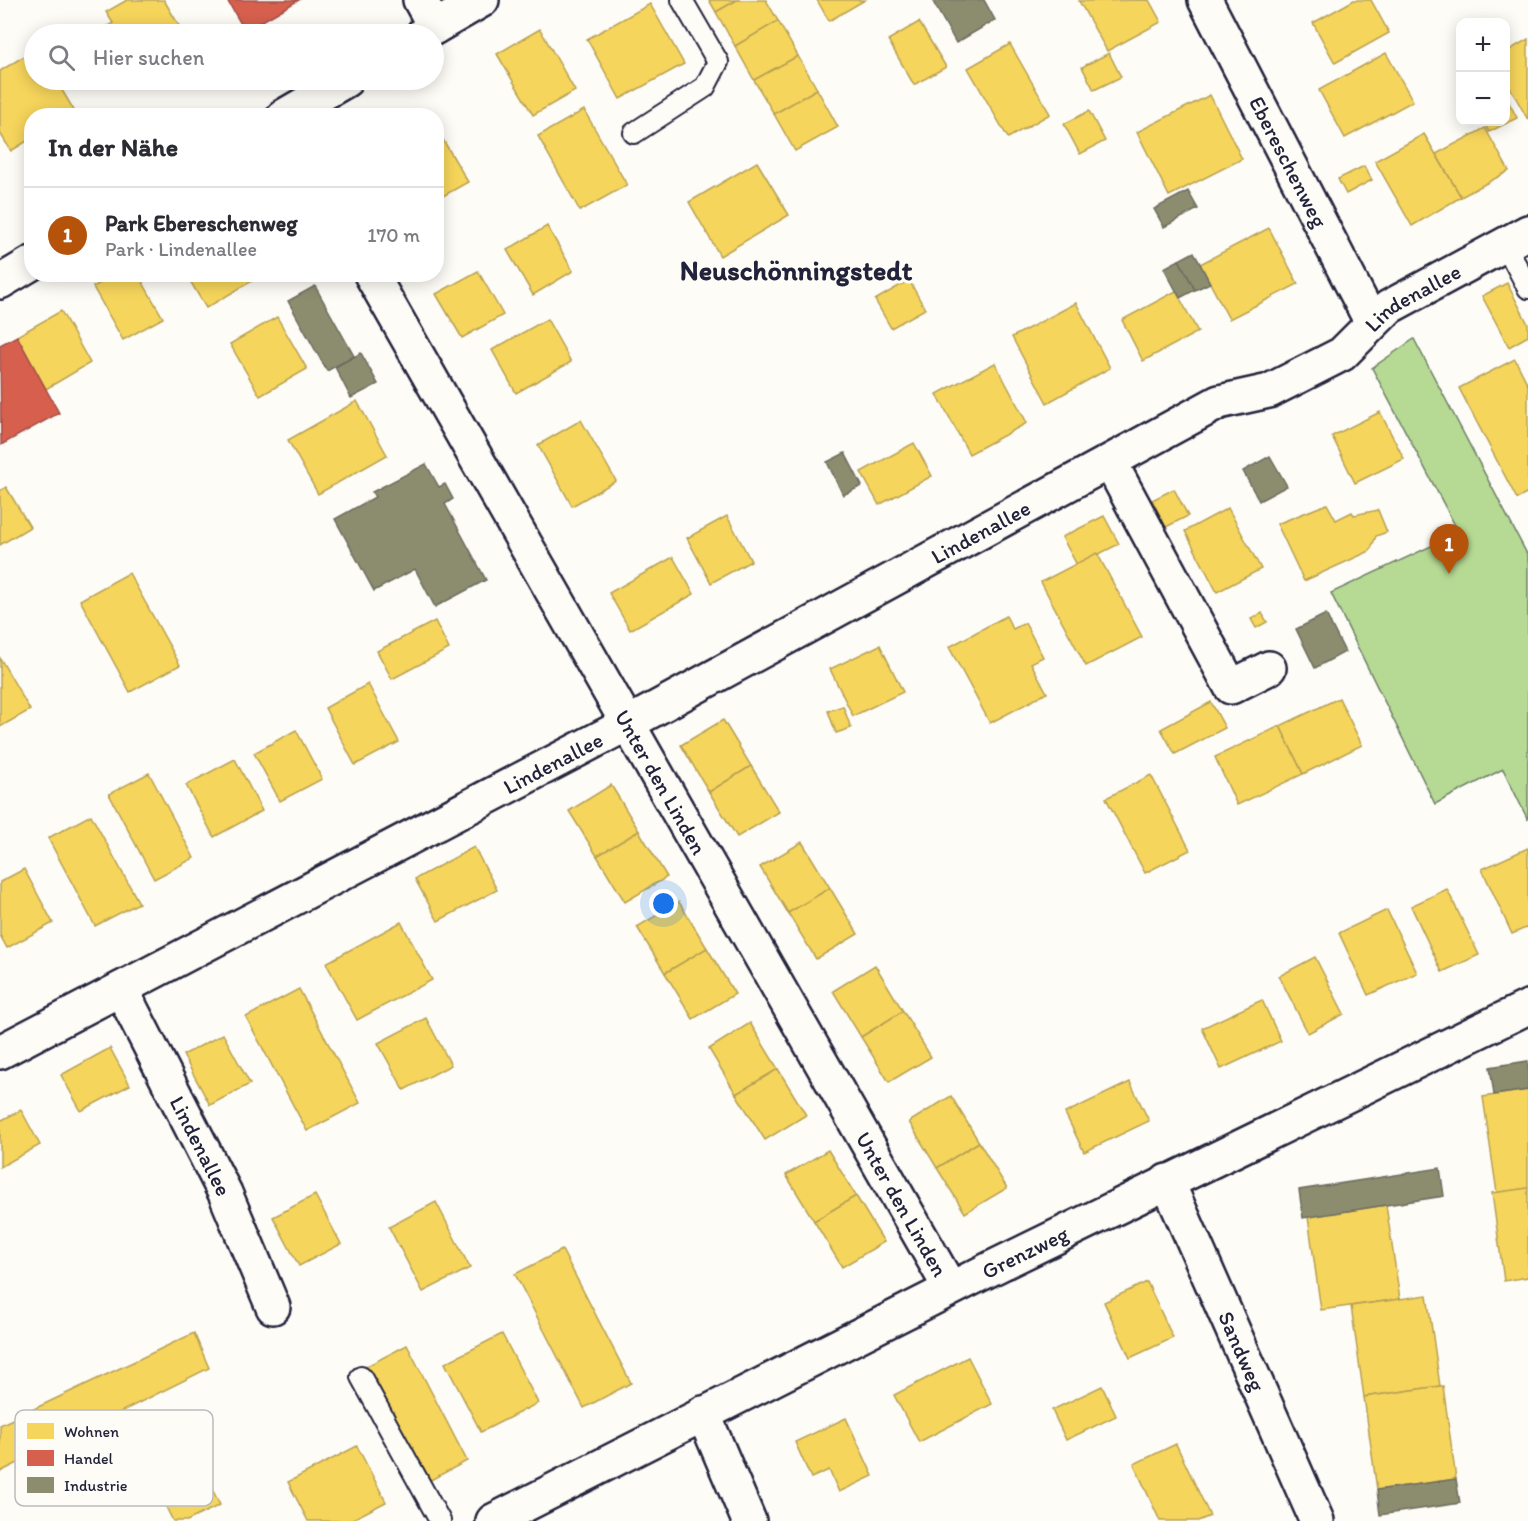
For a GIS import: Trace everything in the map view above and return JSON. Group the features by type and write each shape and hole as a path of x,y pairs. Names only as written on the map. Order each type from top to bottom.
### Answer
{"street":[{"path":"426,21 482,0"},
{"name":"Ebereschenweg","path":"1205,0 1372,323"},
{"path":"298,108 329,90"},
{"name":"Lindenallee","path":"0,1052 627,724 1219,402 1269,391 1342,354 1389,307 1516,238"},
{"path":"0,282 24,268"},
{"name":"Unter den Linden","path":"376,282 950,1288"},
{"path":"1110,462 1231,687 1269,668"},
{"name":"Lindenallee","path":"121,989 225,1193 273,1307"},
{"name":"Grenzweg","path":"493,1521 950,1288 1528,1007"},
{"name":"Sandweg","path":"1167,1181 1317,1521"},
{"path":"704,1413 749,1521"}],"lane":[{"path":"634,133 705,87 718,62 682,0"},
{"path":"1516,238 1528,288"},
{"path":"361,1377 440,1521"}],"green space":[{"path":"1414,339 1528,556 1528,820 1503,769 1435,804 1331,593 1459,533 1372,368"}],"building: Wohnen":[{"path":"127,0 164,0 178,24 111,24 113,23 106,12"},
{"path":"709,0 737,0 716,12"},
{"path":"737,0 766,0 778,21 735,46 716,12"},
{"path":"817,0 865,0 829,21"},
{"path":"1149,0 1161,22 1107,51 1079,1"},
{"path":"1354,0 1371,0 1389,33 1335,63 1313,23"},
{"path":"650,4 684,64 620,99 587,39"},
{"path":"778,21 798,56 754,80 735,46"},
{"path":"919,22 946,67 914,85 888,40"},
{"path":"540,29 575,91 533,115 497,54"},
{"path":"1528,39 1528,120 1510,87 1510,50"},
{"path":"1010,44 1050,114 1008,138 968,68"},
{"path":"1109,53 1121,77 1094,90 1082,67"},
{"path":"1386,53 1413,101 1345,138 1319,90"},
{"path":"24,56 24,90 62,90 73,108 24,108 24,143 11,151 0,133 0,71"},
{"path":"798,56 817,89 774,114 754,80"},
{"path":"817,89 838,127 795,151 774,114"},
{"path":"1210,95 1242,159 1169,196 1137,132"},
{"path":"1510,105 1517,118 1510,122"},
{"path":"584,110 627,185 580,211 538,136"},
{"path":"1089,111 1105,141 1080,154 1064,124"},
{"path":"1486,126 1501,126 1489,132"},
{"path":"1485,128 1509,171 1461,197 1436,154"},
{"path":"1424,134 1461,197 1412,226 1375,161"},
{"path":"444,142 468,182 444,196"},
{"path":"757,162 789,215 720,256 689,202"},
{"path":"1364,166 1372,180 1346,194 1338,179"},
{"path":"547,226 573,271 533,295 507,250"},
{"path":"1269,228 1298,284 1229,319 1200,264"},
{"path":"478,271 503,315 462,338 436,294"},
{"path":"909,280 925,309 891,328 875,300"},
{"path":"102,282 143,282 163,318 123,340 93,287"},
{"path":"191,282 250,282 206,308"},
{"path":"1507,283 1528,324 1528,336 1509,347 1482,296"},
{"path":"1176,291 1198,332 1143,361 1122,320"},
{"path":"1076,303 1110,368 1047,403 1012,337"},
{"path":"61,311 90,363 46,389 17,336"},
{"path":"277,317 307,369 260,396 230,344"},
{"path":"547,319 571,362 516,393 492,350"},
{"path":"1515,359 1528,385 1528,493 1517,499 1459,388"},
{"path":"995,363 1027,423 969,454 937,394"},
{"path":"357,401 387,455 318,494 288,440"},
{"path":"1380,412 1404,459 1355,483 1332,436"},
{"path":"581,420 616,481 572,506 538,445"},
{"path":"914,443 932,476 879,505 861,472"},
{"path":"6,487 30,527 0,545 0,491"},
{"path":"1174,489 1188,516 1166,527 1152,500"},
{"path":"1327,504 1336,520 1352,512 1354,515 1378,510 1387,532 1376,536 1370,551 1304,581 1277,524"},
{"path":"1228,508 1261,569 1217,592 1185,531"},
{"path":"727,516 751,561 711,583 687,538"},
{"path":"1104,516 1119,544 1077,565 1062,537"},
{"path":"1097,553 1142,637 1086,666 1041,582"},
{"path":"673,557 694,594 630,630 609,593"},
{"path":"129,573 180,665 130,692 80,600"},
{"path":"1262,613 1267,622 1256,628 1251,619"},
{"path":"1006,616 1013,629 1025,623 1043,657 1031,663 1047,693 990,723 949,647"},
{"path":"435,621 449,649 392,679 377,651"},
{"path":"880,645 903,692 853,716 830,669"},
{"path":"0,658 30,710 0,727"},
{"path":"368,684 399,742 355,765 325,708"},
{"path":"1339,698 1362,745 1303,774 1280,726"},
{"path":"1211,702 1225,728 1175,754 1161,729"},
{"path":"843,706 851,728 836,733 828,711"},
{"path":"723,720 751,766 709,792 681,745"},
{"path":"1280,726 1303,774 1237,805 1215,757"},
{"path":"296,730 322,779 280,801 254,753"},
{"path":"235,759 262,811 214,837 186,785"},
{"path":"751,766 779,812 737,837 709,792"},
{"path":"149,773 194,858 154,879 109,794"},
{"path":"1151,775 1190,850 1145,873 1106,798"},
{"path":"611,785 639,831 597,856 569,811"},
{"path":"91,815 139,903 95,926 48,838"},
{"path":"639,831 667,877 625,902 597,856"},
{"path":"802,842 830,888 788,913 760,867"},
{"path":"474,847 497,890 438,921 415,879"},
{"path":"1528,848 1528,927 1512,934 1482,869"},
{"path":"24,869 53,923 7,948 0,935 0,882"},
{"path":"830,888 858,934 816,959 788,913"},
{"path":"1447,889 1479,955 1442,972 1411,906"},
{"path":"679,902 707,948 665,973 637,927"},
{"path":"1387,910 1417,973 1368,995 1339,933"},
{"path":"401,922 432,980 357,1020 326,963"},
{"path":"707,948 735,994 693,1019 665,973"},
{"path":"1315,957 1344,1014 1308,1033 1279,976"},
{"path":"875,965 903,1011 861,1037 833,991"},
{"path":"299,989 360,1103 307,1131 246,1017"},
{"path":"1262,1000 1281,1041 1221,1069 1202,1028"},
{"path":"903,1011 931,1057 889,1082 861,1037"},
{"path":"426,1018 451,1065 404,1090 378,1043"},
{"path":"750,1023 778,1069 736,1094 709,1049"},
{"path":"223,1034 250,1084 210,1105 183,1055"},
{"path":"110,1048 130,1085 81,1111 61,1075"},
{"path":"778,1069 806,1115 765,1140 736,1094"},
{"path":"1130,1082 1149,1121 1084,1152 1065,1113"},
{"path":"1528,1090 1528,1188 1497,1193 1483,1097"},
{"path":"951,1096 979,1142 937,1168 909,1122"},
{"path":"21,1110 40,1145 0,1167 0,1121"},
{"path":"979,1142 1007,1188 965,1213 937,1168"},
{"path":"828,1150 856,1196 814,1221 786,1175"},
{"path":"1528,1188 1528,1277 1504,1281 1492,1193"},
{"path":"315,1195 341,1244 299,1266 273,1217"},
{"path":"856,1196 884,1242 842,1267 814,1221"},
{"path":"436,1202 470,1268 423,1292 389,1227"},
{"path":"1386,1205 1400,1299 1321,1310 1308,1217"},
{"path":"562,1250 631,1383 584,1408 515,1274"},
{"path":"1147,1282 1173,1338 1130,1358 1104,1302"},
{"path":"1427,1295 1440,1386 1364,1397 1351,1306"},
{"path":"194,1333 209,1368 125,1410 32,1410"},
{"path":"502,1334 538,1403 481,1432 445,1363"},
{"path":"407,1345 467,1461 423,1484 363,1368"},
{"path":"968,1357 992,1404 919,1442 894,1395"},
{"path":"1102,1386 1116,1416 1066,1440 1052,1410"},
{"path":"1443,1386 1456,1479 1377,1490 1364,1397"},
{"path":"15,1418 15,1465 0,1472 0,1425"},
{"path":"846,1418 873,1476 839,1492 829,1470 811,1478 795,1442"},
{"path":"1176,1444 1210,1516 1198,1521 1160,1521 1134,1464"},
{"path":"357,1446 386,1502 349,1521 308,1521 288,1482"},
{"path":"213,1491 220,1505 187,1521 173,1521 166,1506 213,1506"}],"building: Handel":[{"path":"227,0 299,0 257,24 241,24"},
{"path":"17,336 59,413 1,445 0,345"}],"building: Industrie":[{"path":"932,0 984,0 995,20 956,43"},
{"path":"1188,191 1198,209 1164,227 1154,209"},
{"path":"1194,252 1210,283 1195,290 1179,260"},
{"path":"1179,260 1195,290 1180,298 1164,268"},
{"path":"315,286 354,356 327,371 288,301"},
{"path":"361,353 378,384 351,398 335,367"},
{"path":"845,453 862,486 843,495 827,462"},
{"path":"1270,456 1287,486 1259,501 1243,471"},
{"path":"426,464 439,487 445,484 453,499 445,504 486,580 435,607 415,569 374,591 335,519 375,497 372,492"},
{"path":"1326,614 1345,652 1315,668 1296,629"},
{"path":"1528,1061 1528,1090 1494,1095 1490,1067"},
{"path":"1440,1168 1444,1196 1303,1218 1299,1190"},
{"path":"1456,1479 1460,1503 1380,1515 1377,1490"}],"place":[{"name":"Park Ebereschenweg","path":"1449,574"}],"district":[{"name":"Neuschönningstedt","path":"796,270"}]}
